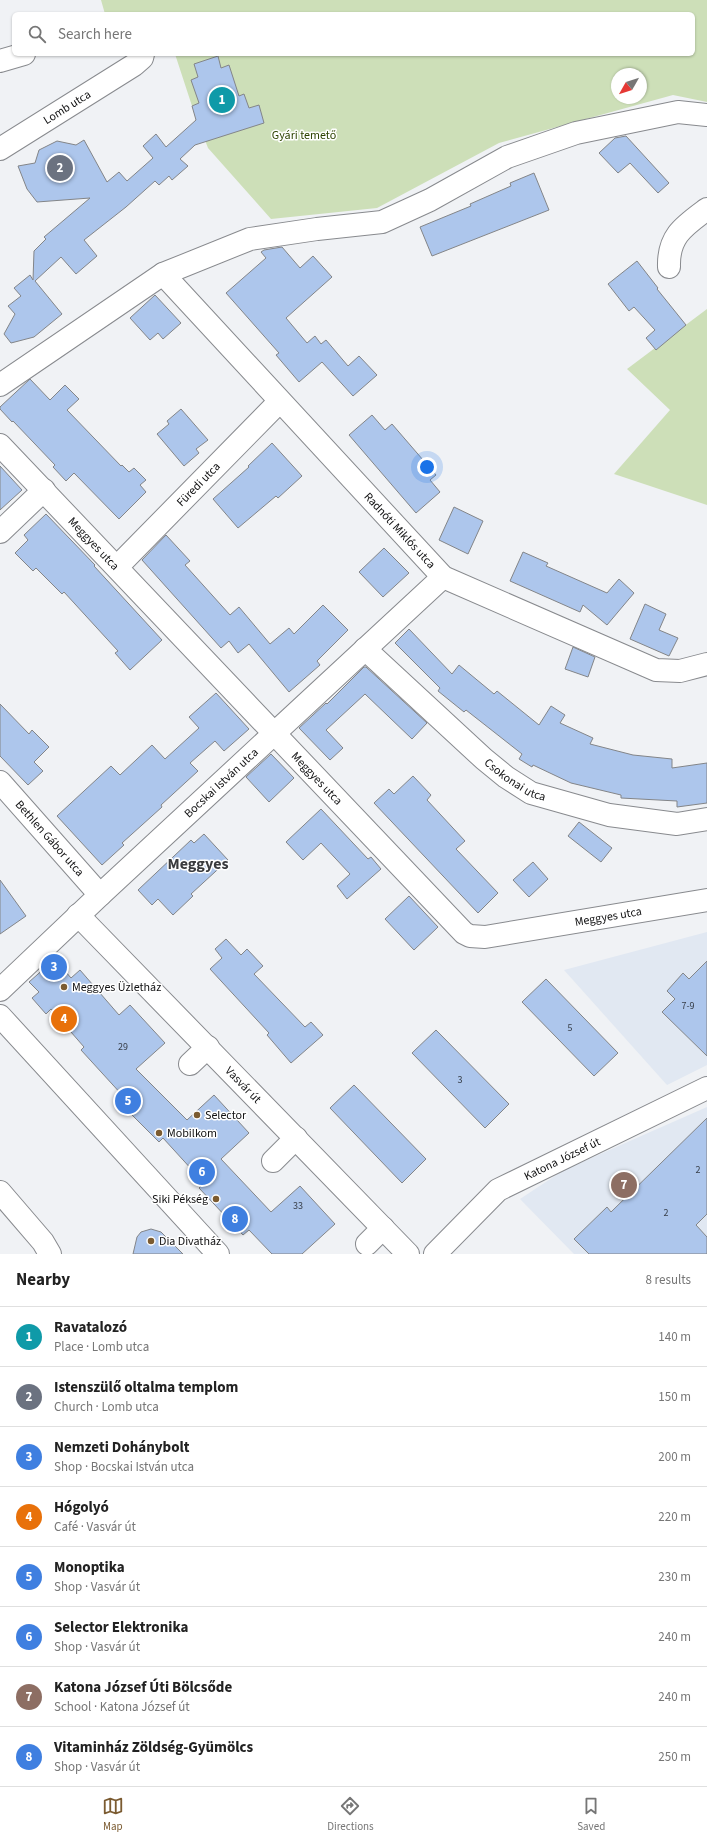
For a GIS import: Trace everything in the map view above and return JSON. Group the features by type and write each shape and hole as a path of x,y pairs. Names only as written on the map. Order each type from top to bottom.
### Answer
{"street":[{"path":"0,61 17,56"},
{"name":"Lomb utca","path":"0,149 138,60"},
{"path":"0,385 163,274 250,239 317,229 382,222 430,200 507,157 576,133 678,112 707,115"},
{"path":"669,267 669,253 673,241 682,228 707,209"},
{"name":"Radnóti Miklós utca","path":"163,274 443,577 656,670 680,671 707,664"},
{"name":"Füredi utca","path":"117,567 280,402"},
{"name":"Meggyes utca","path":"0,445 117,567 273,734 464,933 470,936 485,937 707,900"},
{"path":"0,532 44,490"},
{"name":"Bocskai István utca","path":"0,990 78,915 366,650 443,577"},
{"name":"Csokonai utca","path":"366,650 484,759 506,777 531,792 609,815 677,824 707,819"},
{"name":"Bethlen Gábor utca","path":"0,782 100,895"},
{"name":"Vasvár út","path":"78,915 408,1254"},
{"path":"0,1016 218,1254"},
{"path":"190,1064 208,1047"},
{"name":"Katona József út","path":"435,1254 498,1190 707,1088"},
{"path":"273,1161 296,1138"},
{"path":"0,1192 43,1242 50,1254"},
{"path":"367,1244 384,1228"}],"shaded area":[{"path":"707,932 707,1065 667,1085 564,970"},
{"path":"707,1107 707,1254 574,1254 520,1199 564,1170"}],"green space":[{"name":"Gyári temető","path":"101,0 707,0 707,102 673,95 647,102 647,68 611,68 611,104 640,104 499,143 377,208 271,219 208,148 176,56 695,56 695,12 104,12"},
{"path":"707,309 707,505 614,474 670,410 627,369"}],"building":[{"path":"218,56 221,68 229,65 239,96 244,94 249,108 259,105 264,123 195,145 180,159 188,166 172,180 169,176 159,185 155,181 126,207 84,240 97,256 76,274 61,257 35,281 62,314 34,337 11,343 4,334 15,314 8,306 21,296 14,288 30,275 33,280 34,251 46,239 44,237 90,198 37,202 27,189 18,166 35,163 39,150 57,141 76,145 84,140 107,182 119,172 127,181 153,158 143,146 156,134 166,147 196,120 192,106 199,103 191,80 198,77 194,64"},
{"path":"626,136 669,183 658,193 630,163 618,173 599,153 615,138"},
{"path":"534,173 549,210 432,256 420,227 471,206 470,204 511,186 510,183"},
{"path":"282,247 300,268 313,256 332,277 286,318 307,343 315,336 321,344 326,340 348,366 359,356 377,375 353,396 322,362 299,382 276,355 279,353 226,293 266,258 261,252 264,250"},
{"path":"637,261 686,325 656,350 646,338 655,330 634,307 629,311 608,284"},
{"path":"155,295 181,323 163,339 158,333 150,340 130,318"},
{"path":"30,379 50,400 65,385 79,399 67,410 121,466 122,465 129,472 134,468 146,480 140,485 146,492 119,519 74,473 66,481 53,467 55,465 0,409 0,407"},
{"path":"181,409 208,440 196,449 199,453 184,466 157,434 169,424 167,421"},
{"path":"372,415 385,430 392,424 436,475 430,480 440,492 416,513 349,435"},
{"path":"272,443 302,476 278,498 276,496 238,528 213,499 249,467 248,466"},
{"path":"0,466 22,490 0,510"},
{"path":"454,507 483,521 468,554 439,540"},
{"path":"46,514 95,565 94,566 162,640 130,670 115,653 118,651 64,592 62,594 36,568 33,571 15,553 28,540 24,535"},
{"path":"166,535 190,561 185,565 230,615 239,607 270,644 289,628 294,634 323,605 348,630 317,661 320,665 289,692 249,644 238,653 229,641 221,648 142,560"},
{"path":"384,548 409,573 383,597 359,572"},
{"path":"523,552 548,563 546,566 607,593 619,579 634,593 607,625 583,605 580,612 510,581"},
{"path":"645,604 666,614 659,630 678,638 669,656 630,639"},
{"path":"409,629 452,674 459,665 494,694 497,691 539,725 551,706 565,715 560,723 593,738 590,744 633,755 672,759 672,768 707,763 707,803 677,807 677,801 621,798 621,795 571,783 533,765 532,767 519,759 522,754 466,710 464,712 438,691 440,688 395,643"},
{"path":"573,647 595,657 588,677 565,669"},
{"path":"364,667 366,667 427,723 412,739 365,694 326,730 343,748 330,760 299,728 326,703 327,704"},
{"path":"216,693 249,729 224,751 215,741 190,763 198,771 161,805 162,807 122,843 124,845 102,865 57,816 111,766 120,775 152,745 165,759 199,728 189,717"},
{"path":"0,704 29,734 32,730 49,747 34,762 43,771 28,785 0,756"},
{"path":"271,754 294,778 269,802 246,777"},
{"path":"413,776 431,795 427,800 465,841 456,849 498,893 478,913 374,803 389,789 394,794"},
{"path":"321,809 368,859 371,857 381,869 347,899 337,886 350,874 321,843 303,860 286,842"},
{"path":"579,822 612,848 601,862 568,836"},
{"path":"204,834 228,860 191,894 193,896 173,915 158,899 152,905 138,890 191,840 194,843"},
{"path":"533,862 548,879 529,897 513,880"},
{"path":"0,880 26,916 0,934"},
{"path":"409,896 438,927 414,950 385,919"},
{"path":"226,939 241,955 247,949 263,966 254,974 305,1027 311,1022 323,1035 291,1063 267,1035 269,1033 210,969 222,958 215,949"},
{"path":"55,959 71,978 80,970 119,1015 130,1005 165,1043 136,1069 187,1120 214,1095 249,1133 221,1159 271,1212 300,1186 335,1224 302,1254 272,1254 249,1230 243,1235 199,1188 204,1183 163,1138 159,1142 118,1101 123,1096 81,1050 84,1047 51,1009 46,1014 32,998 39,992 29,982"},
{"path":"707,961 707,1056 662,1012 675,999 667,991 683,973 689,979"},
{"path":"546,979 618,1053 594,1076 522,1002"},
{"path":"436,1030 509,1104 485,1128 412,1053"},
{"path":"354,1085 426,1159 402,1183 330,1108"},
{"path":"707,1118 707,1214 696,1225 707,1237 707,1254 589,1254 574,1239 607,1207 611,1212"},
{"name":"Dia Divatház","path":"151,1229 161,1232 183,1254 133,1254 137,1237 141,1232"}],"place":[{"name":"Ravatalozó","path":"222,100"},
{"name":"Istenszülő oltalma templom","path":"60,168"},
{"name":"Nemzeti Dohánybolt","path":"54,967"},
{"name":"Meggyes Üzletház","path":"64,987"},
{"name":"Hógolyó","path":"64,1019"},
{"name":"Monoptika","path":"128,1101"},
{"name":"Selector","path":"197,1115"},
{"name":"Mobilkom","path":"159,1133"},
{"name":"Selector Elektronika","path":"202,1172"},
{"name":"Katona József Úti Bölcsőde","path":"624,1185"},
{"name":"Siki Pékség","path":"216,1199"},
{"name":"Vitaminház Zöldség-Gyümölcs","path":"235,1219"},
{"name":"Dia Divatház","path":"151,1241"}],"district":[{"name":"Meggyes","path":"198,863"}]}
